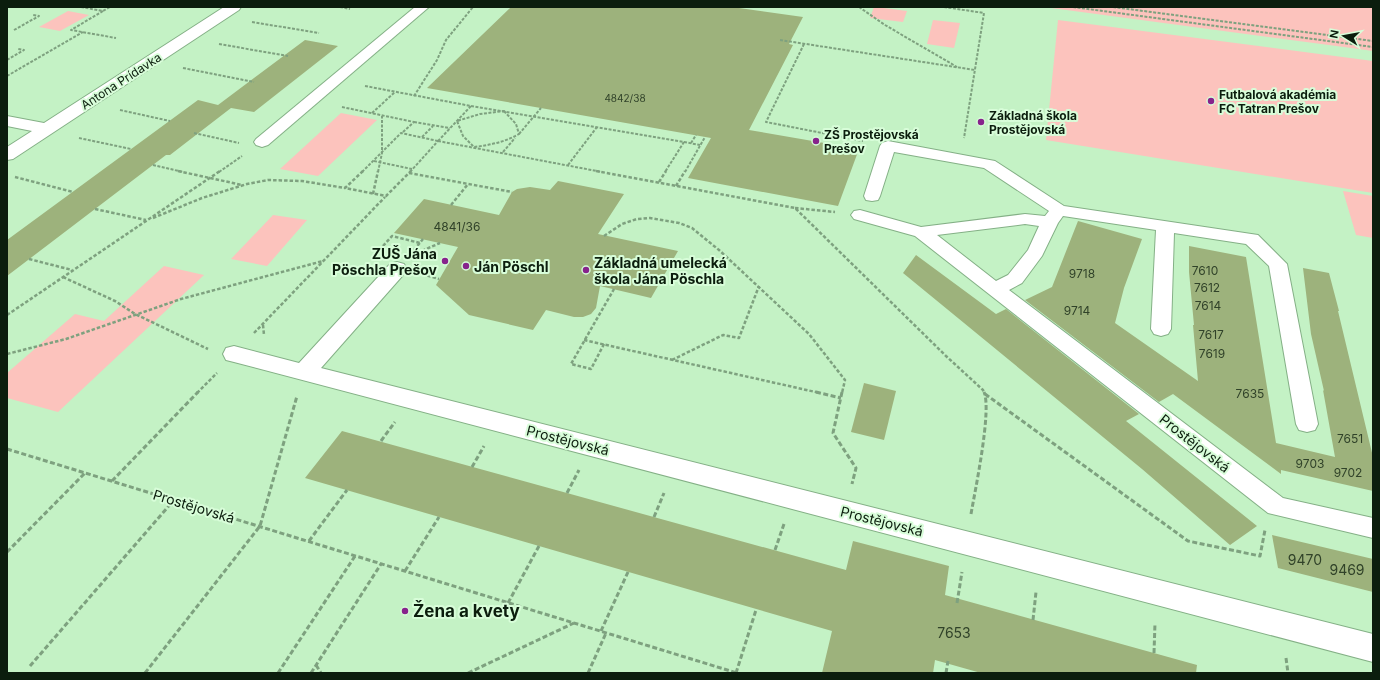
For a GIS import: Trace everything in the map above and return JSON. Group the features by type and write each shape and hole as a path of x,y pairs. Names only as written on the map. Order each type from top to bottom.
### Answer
{"street":[{"name":"Antona Prídavka","path":"7,155 234,7"},
{"path":"7,120 47,129"},
{"path":"304,372 397,269"},
{"name":"Prostějovská","path":"234,354 1373,648"}],"lane":[{"path":"259,144 423,7"},
{"path":"872,196 888,146 989,164 1054,216"},
{"path":"860,215 921,232 1054,216 1165,226 1252,239 1278,264 1307,424"},
{"path":"995,289 1015,280 1036,252 1054,216"},
{"path":"1161,329 1165,226"},
{"name":"Prostějovská","path":"921,232 1276,506 1373,528"}],"path":[{"path":"81,7 103,11"},
{"path":"110,7 71,30 116,38"},
{"path":"340,7 350,9"},
{"path":"414,96 437,60 446,40 473,7"},
{"path":"859,7 885,25 959,68"},
{"path":"944,7 984,13 961,159"},
{"path":"1073,7 1373,47"},
{"path":"1113,7 1373,41"},
{"path":"14,30 39,16 33,16"},
{"path":"247,21 319,33"},
{"path":"7,76 83,32"},
{"path":"780,40 975,70"},
{"path":"214,43 288,56"},
{"path":"804,44 766,122 888,146"},
{"path":"7,60 24,50 18,49"},
{"path":"178,67 254,82"},
{"path":"334,81 700,145"},
{"path":"372,114 395,92"},
{"path":"347,102 341,108 450,128"},
{"path":"95,209 146,220 178,207 242,185 275,179 306,182 386,196 471,106"},
{"path":"503,153 541,108"},
{"path":"116,109 170,121"},
{"path":"457,121 479,113 504,111 514,120 519,134"},
{"path":"373,194 382,153 382,116"},
{"path":"457,121 463,138 474,147 499,143 511,139 519,134"},
{"path":"345,188 414,122"},
{"path":"422,137 433,125"},
{"path":"568,165 597,127"},
{"path":"194,133 259,144"},
{"path":"402,133 795,208 946,356 977,383 984,393 986,397 986,416 966,543"},
{"path":"691,143 696,135"},
{"path":"74,137 131,149"},
{"path":"676,186 706,137"},
{"path":"658,182 684,142"},
{"path":"8,314 259,144"},
{"path":"373,161 412,169"},
{"path":"153,165 242,185"},
{"path":"409,173 512,192"},
{"path":"14,177 73,192"},
{"path":"451,205 468,184"},
{"path":"604,236 611,230 637,219 650,218 679,223 692,228 760,286 809,334 846,380 833,433 856,468 845,511"},
{"path":"415,253 440,243"},
{"path":"29,259 73,271"},
{"path":"7,354 34,350 135,314 219,287 323,261"},
{"path":"63,277 115,301 135,314 209,350"},
{"path":"672,360 723,336 739,338 760,286"},
{"path":"604,344 591,369 571,364 614,289"},
{"path":"584,340 841,398"},
{"path":"145,673 260,526 304,372"},
{"path":"984,393 1188,541 1260,556 1265,528"},
{"name":"Prostějovská","path":"7,449 737,673"},
{"path":"7,552 86,473"},
{"path":"309,541 347,490"},
{"path":"30,666 174,500"},
{"path":"405,571 439,517"},
{"path":"508,603 539,546"},
{"path":"278,673 356,556"},
{"path":"311,673 381,564"},
{"path":"588,673 628,572"},
{"path":"737,673 756,610"},
{"path":"468,673 574,623"},
{"path":"946,673 948,661"},
{"path":"316,665 321,673"}],"shaded area":[{"path":"874,7 907,11 903,22 870,18"},
{"path":"1044,7 1373,7 1373,51 1344,47"},
{"path":"68,11 89,15 60,31 39,27"},
{"path":"933,20 960,23 954,48 927,44"},
{"name":"Futbalová akadémia FC Tatran Prešov","path":"1058,20 1373,61 1373,193 1046,140"},
{"path":"341,113 377,120 318,176 280,169"},
{"path":"1343,191 1373,196 1373,238 1356,235"},
{"path":"273,215 307,220 267,266 231,259"},
{"path":"164,266 204,275 58,412 7,398 7,373 75,314 104,321"}],"building":[{"path":"511,7 732,7 803,17 789,44 793,45 749,130 859,149 838,206 688,178 711,138 427,88"},
{"path":"305,40 338,46 254,112 231,108 170,155 166,155 7,276 7,240 198,100 218,105"},
{"path":"558,181 624,194 598,234 678,251 651,298 600,286 596,308 591,314 583,317 574,317 546,310 533,330 469,315 436,285 458,247 394,233 424,199 499,215 512,192 517,189 530,187 550,190"},
{"path":"1078,221 1142,239 1124,288 1115,323 1198,381 1189,272 1189,246 1246,257 1276,443 1335,457 1323,390 1324,391 1311,334 1303,268 1329,273 1373,457 1373,491 1281,470 1281,474 1173,394 1159,402 1025,300 1052,287"},
{"path":"916,255 996,314 1006,309 1139,414 1126,421 1257,526 1230,545 1142,469 903,273"},
{"path":"864,383 896,391 884,440 851,432"},
{"path":"342,431 846,570 853,541 949,566 945,595 1197,665 1196,673 981,673 935,660 933,673 822,673 832,631 305,478"},
{"path":"1272,535 1373,559 1373,592 1278,568"}],"place":[{"name":"Futbalová akadémia FC Tatran Prešov","path":"1211,101"},
{"name":"Základná škola Prostějovská","path":"981,122"},
{"name":"ZŠ Prostějovská Prešov","path":"816,141"},
{"name":"ZUŠ Jána Pöschla Prešov","path":"445,261"},
{"name":"Ján Pöschl","path":"466,266"},
{"name":"Základná umelecká škola Jána Pöschla","path":"586,270"},
{"name":"Žena a kvety","path":"405,611"}]}
